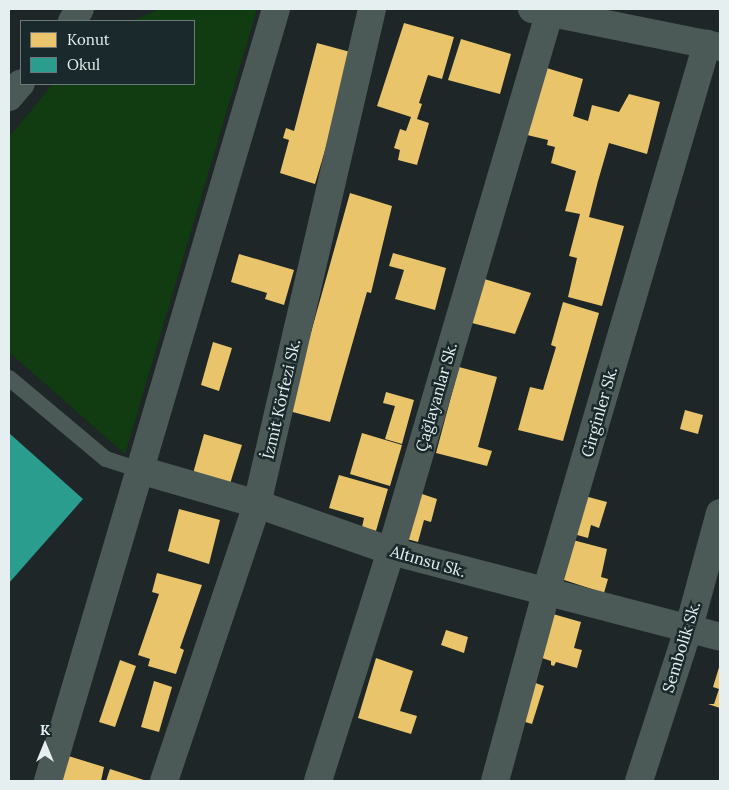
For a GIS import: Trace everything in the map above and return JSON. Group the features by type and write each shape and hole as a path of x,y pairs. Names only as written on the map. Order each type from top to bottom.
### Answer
{"street":[{"path":"73,20 80,9"},
{"path":"48,781 276,9"},
{"name":"İzmit Körfezi Sk.","path":"164,781 256,504 372,9"},
{"path":"541,10 714,46"},
{"name":"Çağlayanlar Sk.","path":"318,781 391,551 541,10"},
{"name":"Girginler Sk.","path":"495,781 546,594 714,46"},
{"path":"9,97 20,84"},
{"name":"Altınsu Sk.","path":"140,470 256,504 391,551 546,594 689,627 720,637"},
{"name":"Sembolik Sk.","path":"639,781 689,627 720,513"}],"lane":[{"path":"9,378 106,459 140,470"}],"green space":[{"path":"159,9 257,9 125,454 9,352 9,137 52,85 195,85 195,20 134,20"}],"building: Konut":[{"path":"404,23 454,37 442,79 428,75 419,103 422,104 417,119 429,123 417,165 398,160 400,150 394,148 400,129 406,131 411,117 377,106"},
{"path":"461,39 511,54 500,94 448,80"},
{"path":"317,43 354,53 315,184 280,173 289,140 283,138 286,128 294,131"},
{"path":"540,66 583,79 573,116 588,121 592,105 619,112 629,94 660,102 647,154 609,143 598,181 589,217 624,226 602,306 568,297 577,258 569,256 580,214 565,211 576,171 551,163 555,147 547,145 548,140 523,134"},
{"path":"350,193 392,206 371,293 367,292 330,422 289,411"},
{"path":"393,253 446,268 435,310 395,299 404,270 389,266"},
{"path":"239,254 294,270 284,305 265,299 267,293 231,282"},
{"path":"481,278 531,293 515,334 468,322"},
{"path":"563,302 599,313 563,441 518,430 530,387 543,390 556,347 551,345"},
{"path":"213,342 232,348 219,391 201,385"},
{"path":"459,367 497,377 478,447 492,451 487,466 436,453"},
{"path":"386,392 414,400 402,444 385,439 395,406 383,403"},
{"path":"685,410 703,415 698,434 680,429"},
{"path":"362,433 402,445 390,486 350,474"},
{"path":"204,434 242,445 229,487 192,477"},
{"path":"339,475 388,489 376,531 362,527 364,518 329,508"},
{"path":"419,493 437,499 431,522 424,520 418,542 407,539"},
{"path":"581,495 607,502 599,528 591,525 588,538 570,533"},
{"path":"179,509 220,520 209,564 168,551"},
{"path":"569,539 607,549 601,577 608,579 604,593 558,578"},
{"path":"157,573 202,585 180,648 184,650 176,674 148,666 150,659 138,655 159,594 152,592"},
{"path":"546,612 581,622 574,648 582,650 577,668 556,662 554,666 551,665 551,661 533,655"},
{"path":"446,630 468,637 464,653 441,645"},
{"path":"376,658 413,671 400,711 417,716 411,734 358,718"},
{"path":"120,660 136,666 115,727 99,722"},
{"path":"720,664 720,708 708,704 714,704 719,689 713,687"},
{"path":"527,680 544,686 532,724 515,719"},
{"path":"154,681 172,687 159,732 141,727"},
{"path":"62,754 104,767 101,781 55,781"},
{"path":"110,769 147,781 106,781"}],"building: Okul":[{"path":"9,433 83,499 9,583"}]}
